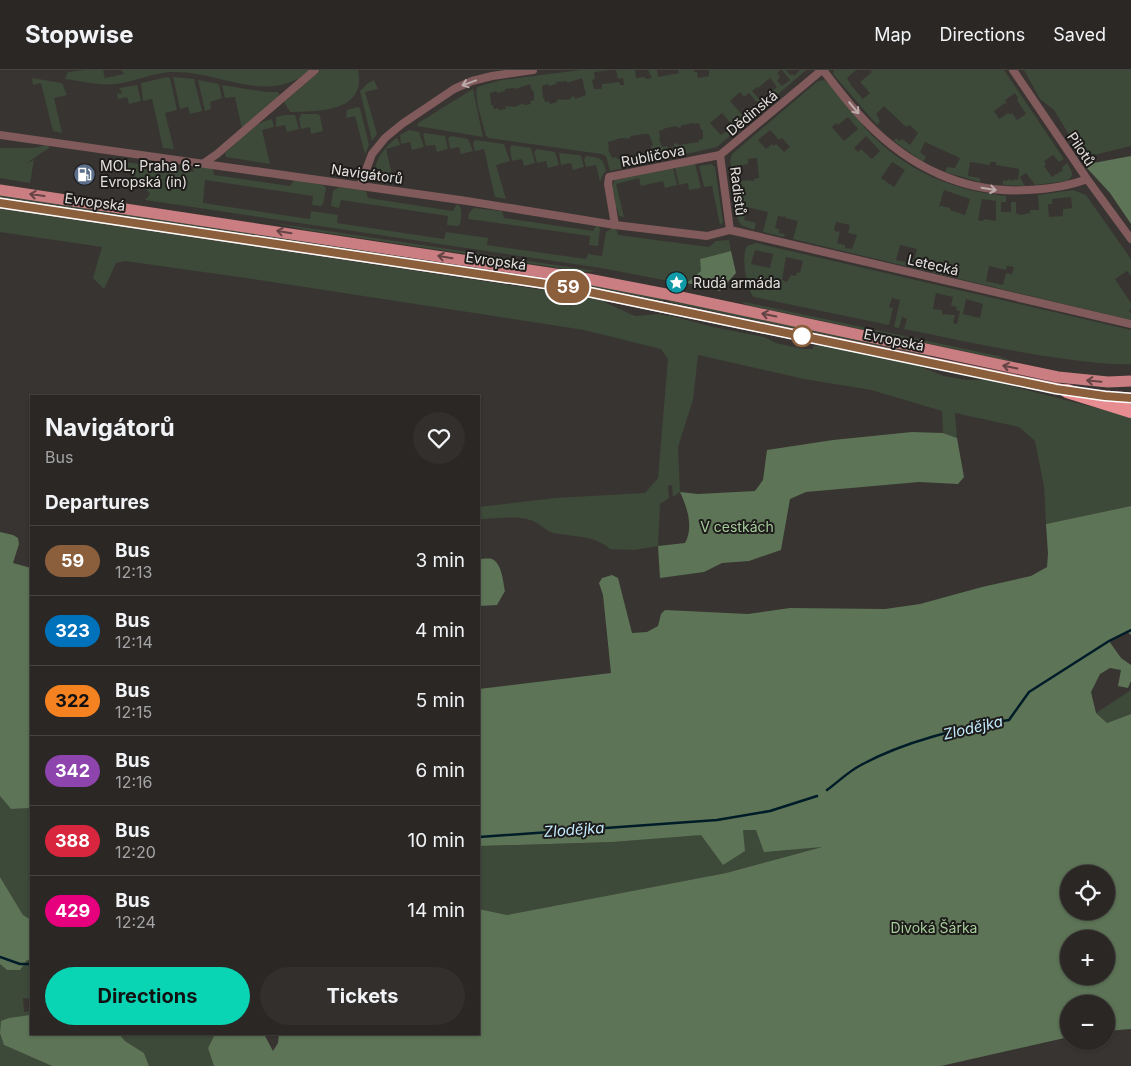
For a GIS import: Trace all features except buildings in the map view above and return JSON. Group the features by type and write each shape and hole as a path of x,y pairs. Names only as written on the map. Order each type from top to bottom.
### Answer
{"highway":[{"path":"1067,391 1131,411"}],"main road":[{"name":"Evropská","path":"0,190 548,272 695,300 1058,377 1108,382 1131,382"},
{"name":"Evropská","path":"0,204 560,286 1067,391 1131,398"}],"street":[{"path":"204,163 315,70"},
{"path":"360,186 372,154 385,138 402,124 454,89 472,81 492,76 533,70"},
{"path":"822,70 867,123 907,158 950,180 1005,192 1053,189 1074,185 1087,179"},
{"name":"Dědinská","path":"720,155 822,70"},
{"name":"Pilotů","path":"1013,70 1087,179 1131,239"},
{"name":"Navigátorů","path":"0,135 467,201 615,225 707,236 730,230"},
{"name":"Rubličova","path":"615,225 608,178 720,155"},
{"name":"Radistů","path":"720,155 730,230"},
{"name":"Letecká","path":"730,230 1131,324"}],"green space":[{"path":"106,70 103,71 105,78 124,74 121,70 311,70 294,81 277,86 243,84 190,73 171,72 109,84 65,79 68,72"},
{"path":"321,70 358,70 359,84 355,94 348,101 338,106 314,111 290,112 284,102"},
{"path":"581,70 611,70 594,72 595,79 592,80 594,89 602,89 602,84 620,82 620,85 624,85 623,78 618,79 616,70 635,70 636,78 645,77 646,79 652,78 648,70 657,70 658,77 679,73 678,70 694,70 694,72 697,72 698,78 709,76 709,70 780,70 777,73 780,77 777,81 782,86 790,80 782,70 786,70 790,75 794,76 800,70 806,70 717,147 610,171 606,156 601,154 489,138 486,136 478,104 477,87 501,80","holes":["582,78 586,95 575,99 574,96 571,99 560,99 550,104 549,101 545,102 542,86 567,81 567,83","770,78 777,87 771,92 773,94 763,103 752,91","530,84 532,91 534,91 534,100 530,101 531,104 524,105 523,103 515,107 505,106 506,109 494,109 493,105 491,105 490,93","740,92 744,97 749,93 760,106 756,110 753,107 748,112 750,114 745,118 730,101","722,113 734,127 721,135 710,123","699,123 701,130 703,130 703,139 699,140 699,142 674,144 674,147 662,147 659,131 675,126 680,128 682,125","649,134 653,145 651,146 652,150 641,155 641,152 632,156 623,155 623,158 612,158 608,149 608,142 621,138 629,139 631,136"]},
{"path":"834,70 856,70 847,78 863,99 870,93 860,82 872,72 870,70 1004,70 1064,159 1059,162 1053,155 1044,161 1046,164 1044,166 1052,177 1063,170 1062,167 1067,163 1072,175 1067,181 1035,185 1026,173 1020,177 1025,186 1003,185 1003,180 1018,180 1019,169 996,165 996,162 990,162 990,165 970,162 968,176 980,178 980,182 945,172 947,167 955,168 960,158 925,142 920,152 926,157 923,162 894,141 896,138 899,141 902,139 910,145 918,133 910,125 906,127 884,106 876,114 880,121 877,125 833,74","holes":["1015,93 1018,98 1017,100 1026,114 1017,120 1012,113 1010,115 1008,113 999,119 994,111 1005,103 1008,105 1005,100"]},
{"path":"1024,70 1131,70 1131,146 1090,156 1080,153 1054,110 1040,99"},
{"path":"173,77 194,79 202,111 190,114 188,107 180,109"},
{"path":"32,78 62,83 67,95 54,98 62,133 53,131 41,83 33,85"},
{"path":"170,78 177,110 165,113 174,149 163,148 152,99 143,101 141,83"},
{"path":"198,80 219,84 222,98 210,102 211,109 205,111"},
{"path":"374,80 378,89 365,92 377,134 372,141 360,91"},
{"path":"824,80 830,85 881,144 913,167 930,176 967,189 1006,196 1006,202 1001,202 1001,212 1011,212 1011,202 1016,202 1016,213 1020,215 1030,213 1030,210 1039,210 1038,195 1073,190 1086,195 1131,259 1131,276 1127,271 1115,279 1131,303 1131,309 1129,310 1131,320 793,239 798,221 785,218 786,215 784,217 778,216 775,228 779,229 779,233 785,234 784,237 763,232 768,212 747,207 744,220 756,223 754,230 741,225 738,220 730,161 732,154 818,81","holes":["848,117 858,129 844,141 832,127 836,123 838,125","770,130 779,140 782,138 790,147 784,152 776,144 774,146 772,144 766,149 758,140","866,136 880,151 872,159 861,149 858,152 854,148","757,158 759,178 754,179 754,181 740,181 737,166 748,164 748,159","892,162 905,170 894,187 881,178","944,190 970,199 965,215 950,210 950,208 939,207","1071,197 1072,208 1063,209 1063,216 1049,217 1048,204 1052,204 1052,199","982,199 996,201 996,221 984,219 983,221 978,220","836,222 850,225 848,233 857,235 852,249 845,248 845,245 837,243 840,231 834,230","900,245 917,249 914,261 912,260 911,263 896,260","989,266 1006,270 1007,266 1014,267 1012,274 1006,273 1003,285 986,281"]},
{"path":"137,85 141,101 129,104 127,97 118,99 117,93 120,94 122,92 119,88"},
{"path":"222,85 278,92 280,95 242,129 235,97 225,98"},
{"path":"473,89 483,137 417,126 418,123"},
{"path":"360,108 369,145 365,154 355,116 346,118 347,110"},
{"path":"301,114 318,114 323,131 311,134 310,127 301,129 299,119"},
{"path":"295,115 299,129 287,132 285,125 276,127 276,117"},
{"path":"272,119 274,127 262,130 270,164 226,157 225,153 247,133 259,124"},
{"path":"409,130 419,132 424,147 412,150 410,142 401,144 400,135"},
{"path":"423,134 445,136 448,149 437,152 435,145 426,146"},
{"path":"451,136 468,139 473,151 461,154 459,147 450,149 448,138"},
{"path":"396,138 400,145 386,149 394,183 378,180 375,177 375,171 378,160 387,146"},
{"path":"475,140 504,144 510,161 496,165 506,199 495,197 484,149 475,151 473,143"},
{"path":"49,144 49,148 27,163 34,160 30,183 0,178 0,148 34,148"},
{"path":"511,145 531,148 535,163 524,166 522,159 512,161"},
{"path":"537,149 555,152 559,165 548,168 546,161 537,163 534,152"},
{"path":"559,153 581,156 584,167 573,170 571,163 561,165"},
{"path":"586,156 598,158 604,163 606,171 600,182 596,165 586,167 584,160"},
{"path":"1131,156 1131,224 1110,193 1086,167 1088,164"},
{"path":"112,160 193,172 194,166 213,168 214,175 290,186 294,180 323,185 326,188 321,206 312,205 313,196 205,180 203,203 310,219 311,211 338,215 337,223 444,239 446,232 488,238 487,245 586,259 588,254 602,256 606,232 616,228 618,235 709,247 716,241 729,240 731,251 700,259 702,271 687,283 674,282 601,268 145,200 150,194 128,170"},
{"path":"695,163 701,188 689,190 688,183 679,185 675,168"},
{"path":"711,164 715,167 723,222 720,225 712,186 704,187 699,166"},
{"path":"673,168 677,185 665,188 663,181 641,186 639,178 616,184 624,217 619,216 617,208 614,209 615,198 612,186 615,180"},
{"path":"339,187 366,191 368,198 453,211 457,204 461,210 460,224 458,226 447,225 448,216 341,200 339,208 331,206 333,191"},
{"path":"0,195 551,277 664,298 663,301 567,283 0,198"},
{"path":"0,208 590,297 605,300 606,303 635,316 668,315 713,327 764,337 776,343 803,349 813,349 813,346 820,345 913,364 944,376 967,380 988,380 1131,417 1131,506 1046,524 1044,487 1035,441 1019,427 955,413 957,438 943,433 942,411 871,390 804,379 698,355 693,400 678,447 680,492 673,497 672,485 668,486 669,498 660,504 658,546 634,550 610,549 598,541 551,532 533,521 511,517 480,519 480,507 555,498 645,493 658,478 668,359 661,349 584,330 125,261 116,263 104,289 93,278 102,247 0,232"},
{"path":"474,208 502,211 504,218 593,231 598,226 600,229 598,246 589,245 590,236 468,219 469,213"},
{"path":"274,223 596,271 586,272 307,230"},
{"path":"756,243 1131,330 1131,364 1098,363 1046,356 904,329 907,319 902,317 899,328 894,327 900,300 892,298 889,307 893,308 889,325 754,297 745,272 744,256 747,246","holes":["755,250 773,254 770,268 751,264","786,257 803,261 800,273 797,272 796,276 791,275 787,282 782,280","936,293 953,297 951,306 957,307 956,310 960,311 957,324 953,323 955,315 942,314 942,310 933,309","966,299 983,304 980,318 963,314"]},
{"path":"731,251 736,273 720,291 687,283 701,271 700,259"},
{"path":"670,299 930,354 930,358 669,302"},
{"path":"744,302 998,356 1015,362 748,305"},
{"name":"V cestkách","path":"912,432 943,433 957,438 964,477 958,484 919,482 806,492 790,499 781,550 749,561 722,563 704,572 660,578 658,546 685,543 688,537 689,517 680,492 698,494 755,491 763,480 767,450 833,440"},
{"name":"Divoká Šárka","path":"1131,506 1131,635 1127,632 1109,641 1121,658 1131,665 1131,681 1128,688 1118,686 1121,670 1110,668 1100,674 1091,692 1096,713 1107,723 1131,714 1131,1029 1115,1030 1115,995 1060,995 1060,1039 941,1066 214,1066 208,1048 214,1035 265,1036 273,1051 278,1043 279,1035 480,1035 480,909 507,915 726,873 822,847 764,852 756,830 743,830 745,851 723,865 701,835 612,842 480,846 480,689 611,673 603,595 599,583 602,578 612,575 618,578 632,633 647,632 658,626 661,614 665,610 748,614 790,608 885,609 920,604 1031,576 1047,567 1046,524"},
{"path":"0,532 18,538 19,544 13,563 30,568 30,808 11,809 0,796"},
{"path":"480,559 492,559 498,564 500,569 505,591 497,605 480,606"},
{"path":"1131,690 1131,714 1107,723 1096,713"},
{"path":"0,796 11,809 30,808 30,919 23,915 0,877"},
{"path":"756,830 825,846 726,873 507,915 480,909 480,846 612,842"},
{"path":"0,877 23,915 30,919 30,960 27,960 20,970 7,970 0,964"},
{"path":"30,960 30,999 23,998 24,1012 30,1011 30,1015 20,1017 4,1045 52,1066 0,1066 0,964 7,970"},
{"path":"30,1015 30,1035 120,1035 125,1041 144,1053 149,1066 52,1066 4,1045 0,1033 1,1021"},
{"path":"120,1035 214,1035 208,1048 214,1066 149,1066 144,1053 125,1041"}],"waterway":[{"name":"Zlodějka","path":"827,790 857,767 895,749 933,736 1009,720 1029,692 1109,641 1131,630"},
{"name":"Zlodějka","path":"480,837 717,820 770,811 817,796"},
{"name":"Zlodějka","path":"0,957 20,964 30,964"}],"bus line":[{"name":"59","path":"0,203 560,286 631,299 1056,389 1131,398"}],"place":[{"name":"MOL, Praha 6 - Evropská (in)","path":"84,174"},
{"name":"Rudá armáda","path":"677,283"}]}
